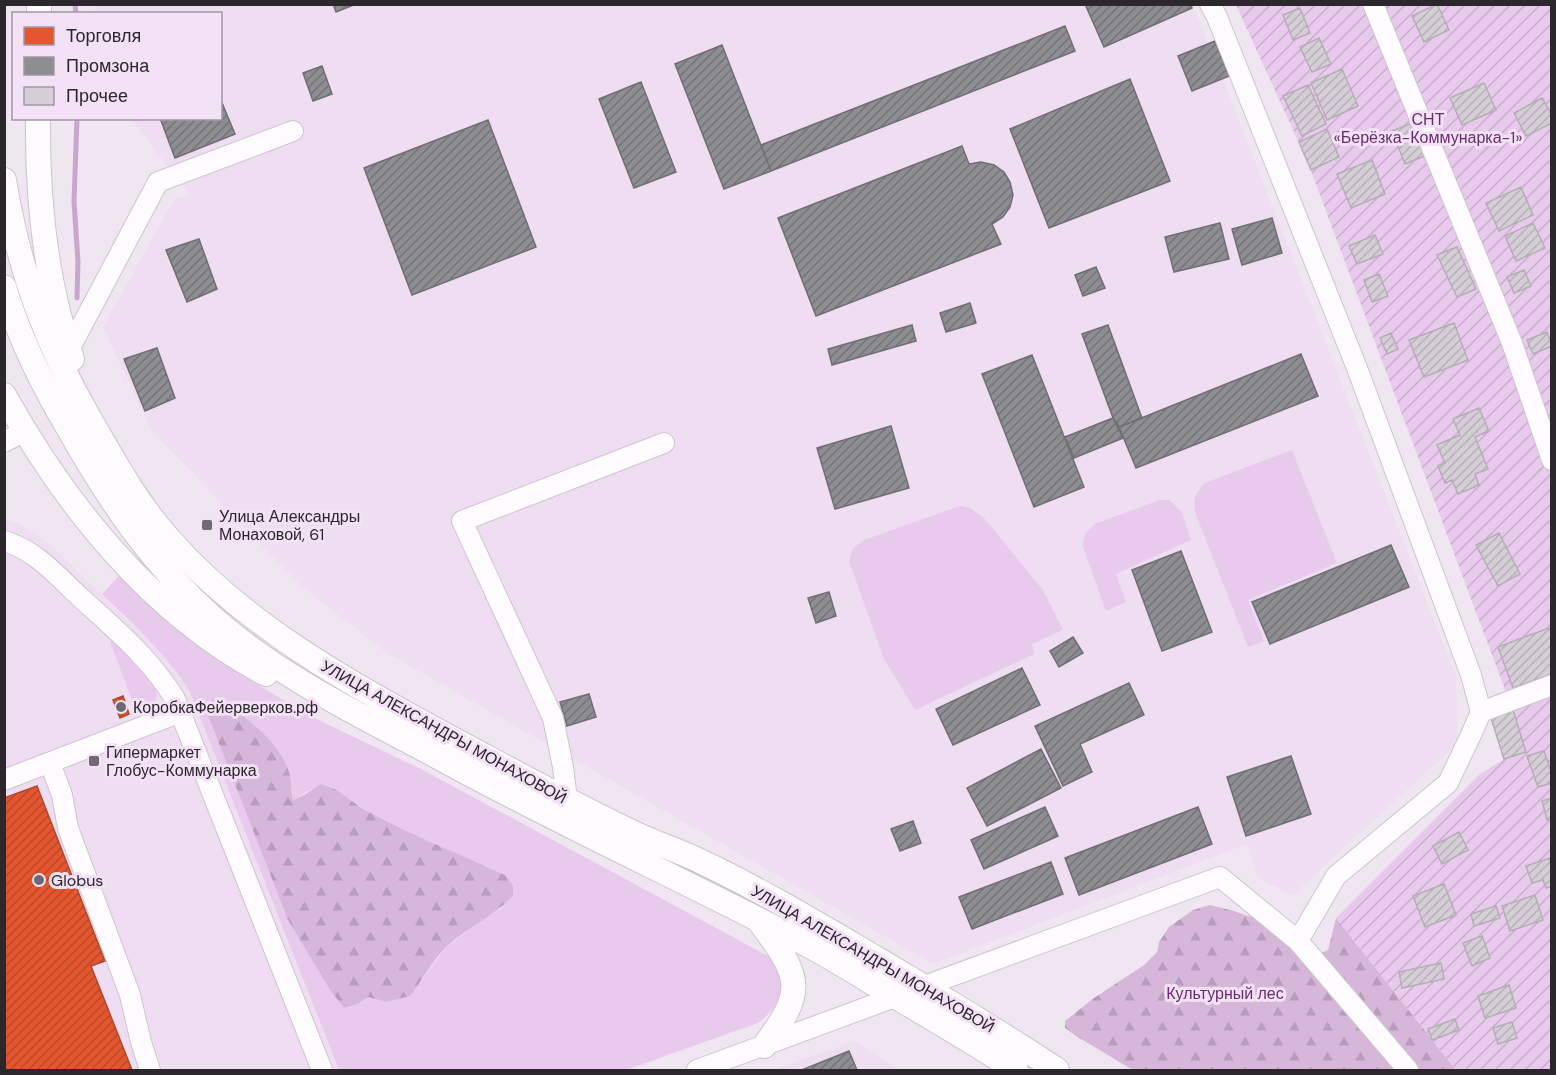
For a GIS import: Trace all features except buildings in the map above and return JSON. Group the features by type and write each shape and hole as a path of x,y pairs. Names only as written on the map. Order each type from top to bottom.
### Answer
{"main road":[{"path":"38,120 37,153 43,236 61,349"},
{"name":"УЛИЦА АЛЕКСАНДРЫ МОНАХОВОЙ","path":"4,180 11,220 28,285 61,349 97,432 122,475 168,537 215,585 263,625 361,689 567,800 636,834 701,861 820,925 986,1023 1057,1071"},
{"name":"УЛИЦА АЛЕКСАНДРЫ МОНАХОВОЙ","path":"4,287 26,346 50,397 102,488 153,558 232,633 299,681 346,708 544,814 808,945 974,1043 1016,1071"},
{"path":"4,395 15,437 59,483 96,531 182,618 237,659 287,685 346,708"},
{"path":"759,920 784,953 794,983 793,997 784,1020 764,1046"}],"street":[{"path":"1210,4 1357,368 1472,675 1481,712 1448,783 1336,876 1299,941"},
{"path":"1373,4 1512,343 1551,460"},
{"path":"61,349 73,342 87,318 158,182 293,131"},
{"path":"567,800 553,718 462,521 664,443"},
{"path":"4,541 35,556 111,625 158,673 175,699 322,1071"},
{"path":"1481,712 1551,685"},
{"path":"4,780 181,712"},
{"path":"50,763 62,795 68,828 130,995 150,1071"},
{"path":"697,1071 1220,877 1299,941 1408,1071"}],"shaded area":[{"path":"94,5 1191,5 1206,36 1456,676 1458,743 1293,895 1257,878 1247,844 933,964 387,653 301,586 151,430 103,327 174,199 189,194 132,120 222,120 222,12 95,12"},
{"name":"Globus","path":"5,519 20,524 43,538 177,670 190,692 339,1070 5,1070"},
{"path":"854,1041 898,1070 773,1070"}],"green space":[{"name":"СНТ «Берёзка-Коммунарка-1»","path":"1236,5 1551,5 1551,1070 1456,1070 1336,918 1480,774 1503,760 1492,713 1510,703 1308,163"},
{"path":"1292,450 1337,563 1248,600 1264,641 1248,647 1196,515 1195,497 1205,483"},
{"path":"1160,500 1169,500 1182,512 1191,540 1116,574 1126,602 1106,611 1082,544 1086,533 1095,524"},
{"path":"960,506 970,508 984,518 1043,590 1063,630 1032,644 1034,654 915,710 884,659 849,561 853,548 864,540"},
{"path":"120,575 170,622 229,667 308,715 421,769 770,957 780,976 778,1001 758,1023 626,1070 339,1070 190,692 160,652 102,594","holes":["223,699 278,750 289,772 293,800 320,784 327,786 388,821 505,875 502,907 445,948 410,996 386,1002 368,997 358,1004 330,990 288,920 205,708"]},
{"path":"112,639 141,666 155,687 156,698 151,706 137,713 110,642"},
{"path":"213,699 222,699 261,731 278,750 289,772 293,800 320,784 334,789 384,820 505,875 513,886 513,896 446,947 410,996 386,1002 368,997 358,1004 344,1008 330,990 288,920 205,708"},
{"name":"Культурный лес","path":"1210,905 1262,921 1305,960 1328,950 1336,918 1456,1070 1133,1070 1065,1028 1065,1021 1094,998 1144,965 1157,952 1159,942 1169,927 1193,910"}],"waterway":[{"path":"75,4 76,12"},
{"path":"77,120 74,201 78,262 77,298"}],"place":[{"name":"Улица Александры Монаховой, 61","path":"207,525"},
{"name":"КоробкаФейерверков.рф","path":"121,707"},
{"name":"Гипермаркет Глобус-Коммунарка","path":"94,761"},
{"name":"Globus","path":"39,880"}]}
